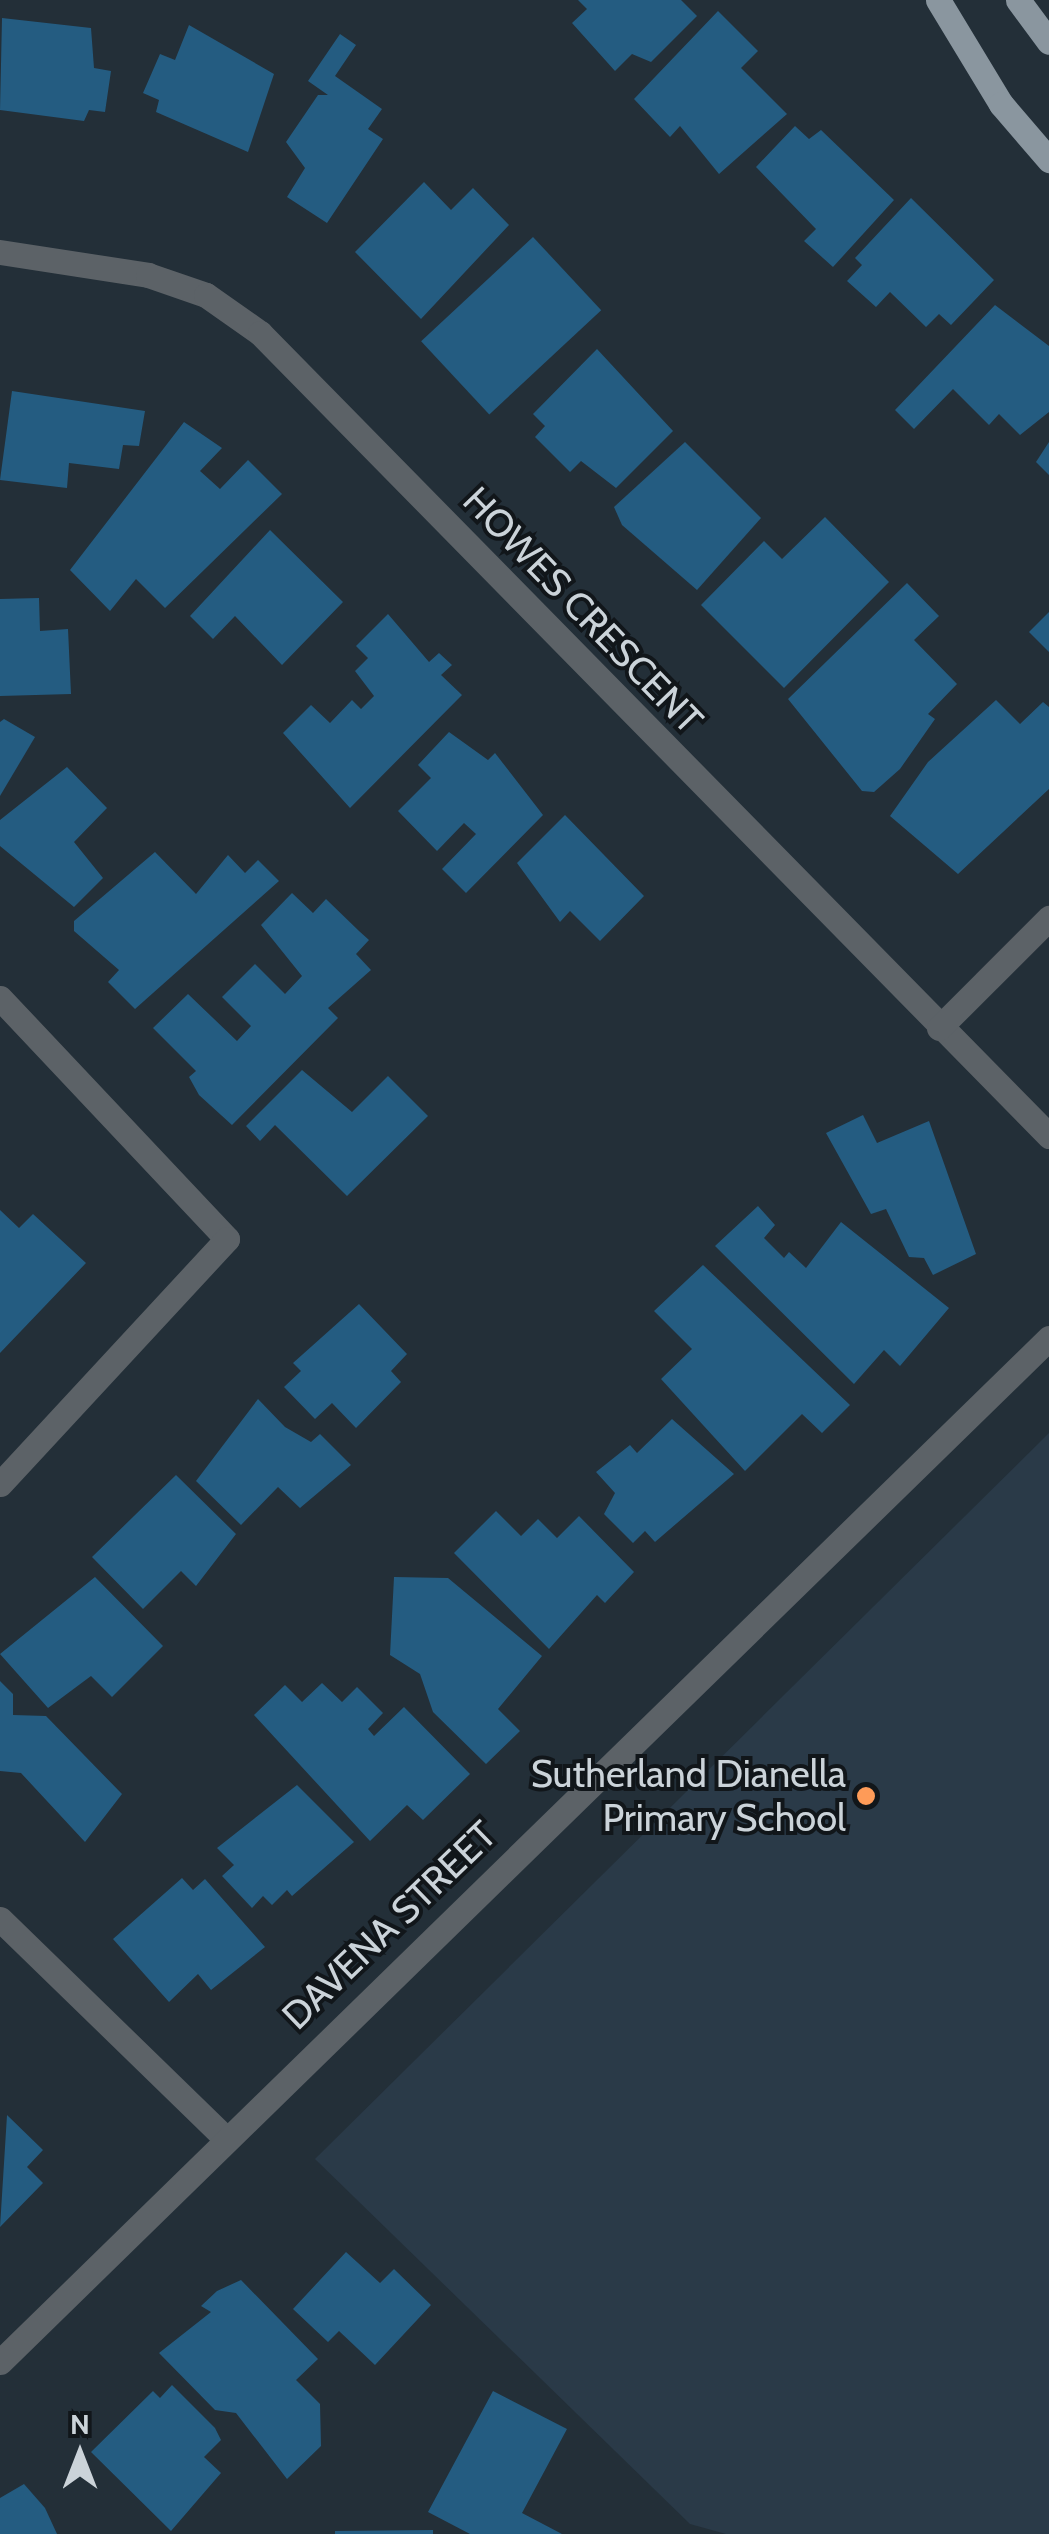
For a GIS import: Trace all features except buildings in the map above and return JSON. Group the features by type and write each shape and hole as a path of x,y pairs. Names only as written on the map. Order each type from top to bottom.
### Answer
{"main road":[{"path":"938,0 1002,104 1049,160"},
{"path":"1018,0 1049,42"}],"street":[{"name":"HOWES CRESCENT","path":"0,252 148,275 206,295 260,333 1049,1136"},
{"path":"939,1028 1049,918"},
{"path":"0,998 227,1240 0,1484"},
{"name":"DAVENA STREET","path":"0,2362 224,2137 1049,1338"},
{"path":"0,1920 224,2137"}],"shaded area":[{"name":"Sutherland Dianella Primary School","path":"1049,1433 1049,2534 726,2534 690,2524 315,2159"}],"place":[{"name":"Sutherland Dianella Primary School","path":"866,1796"}]}
